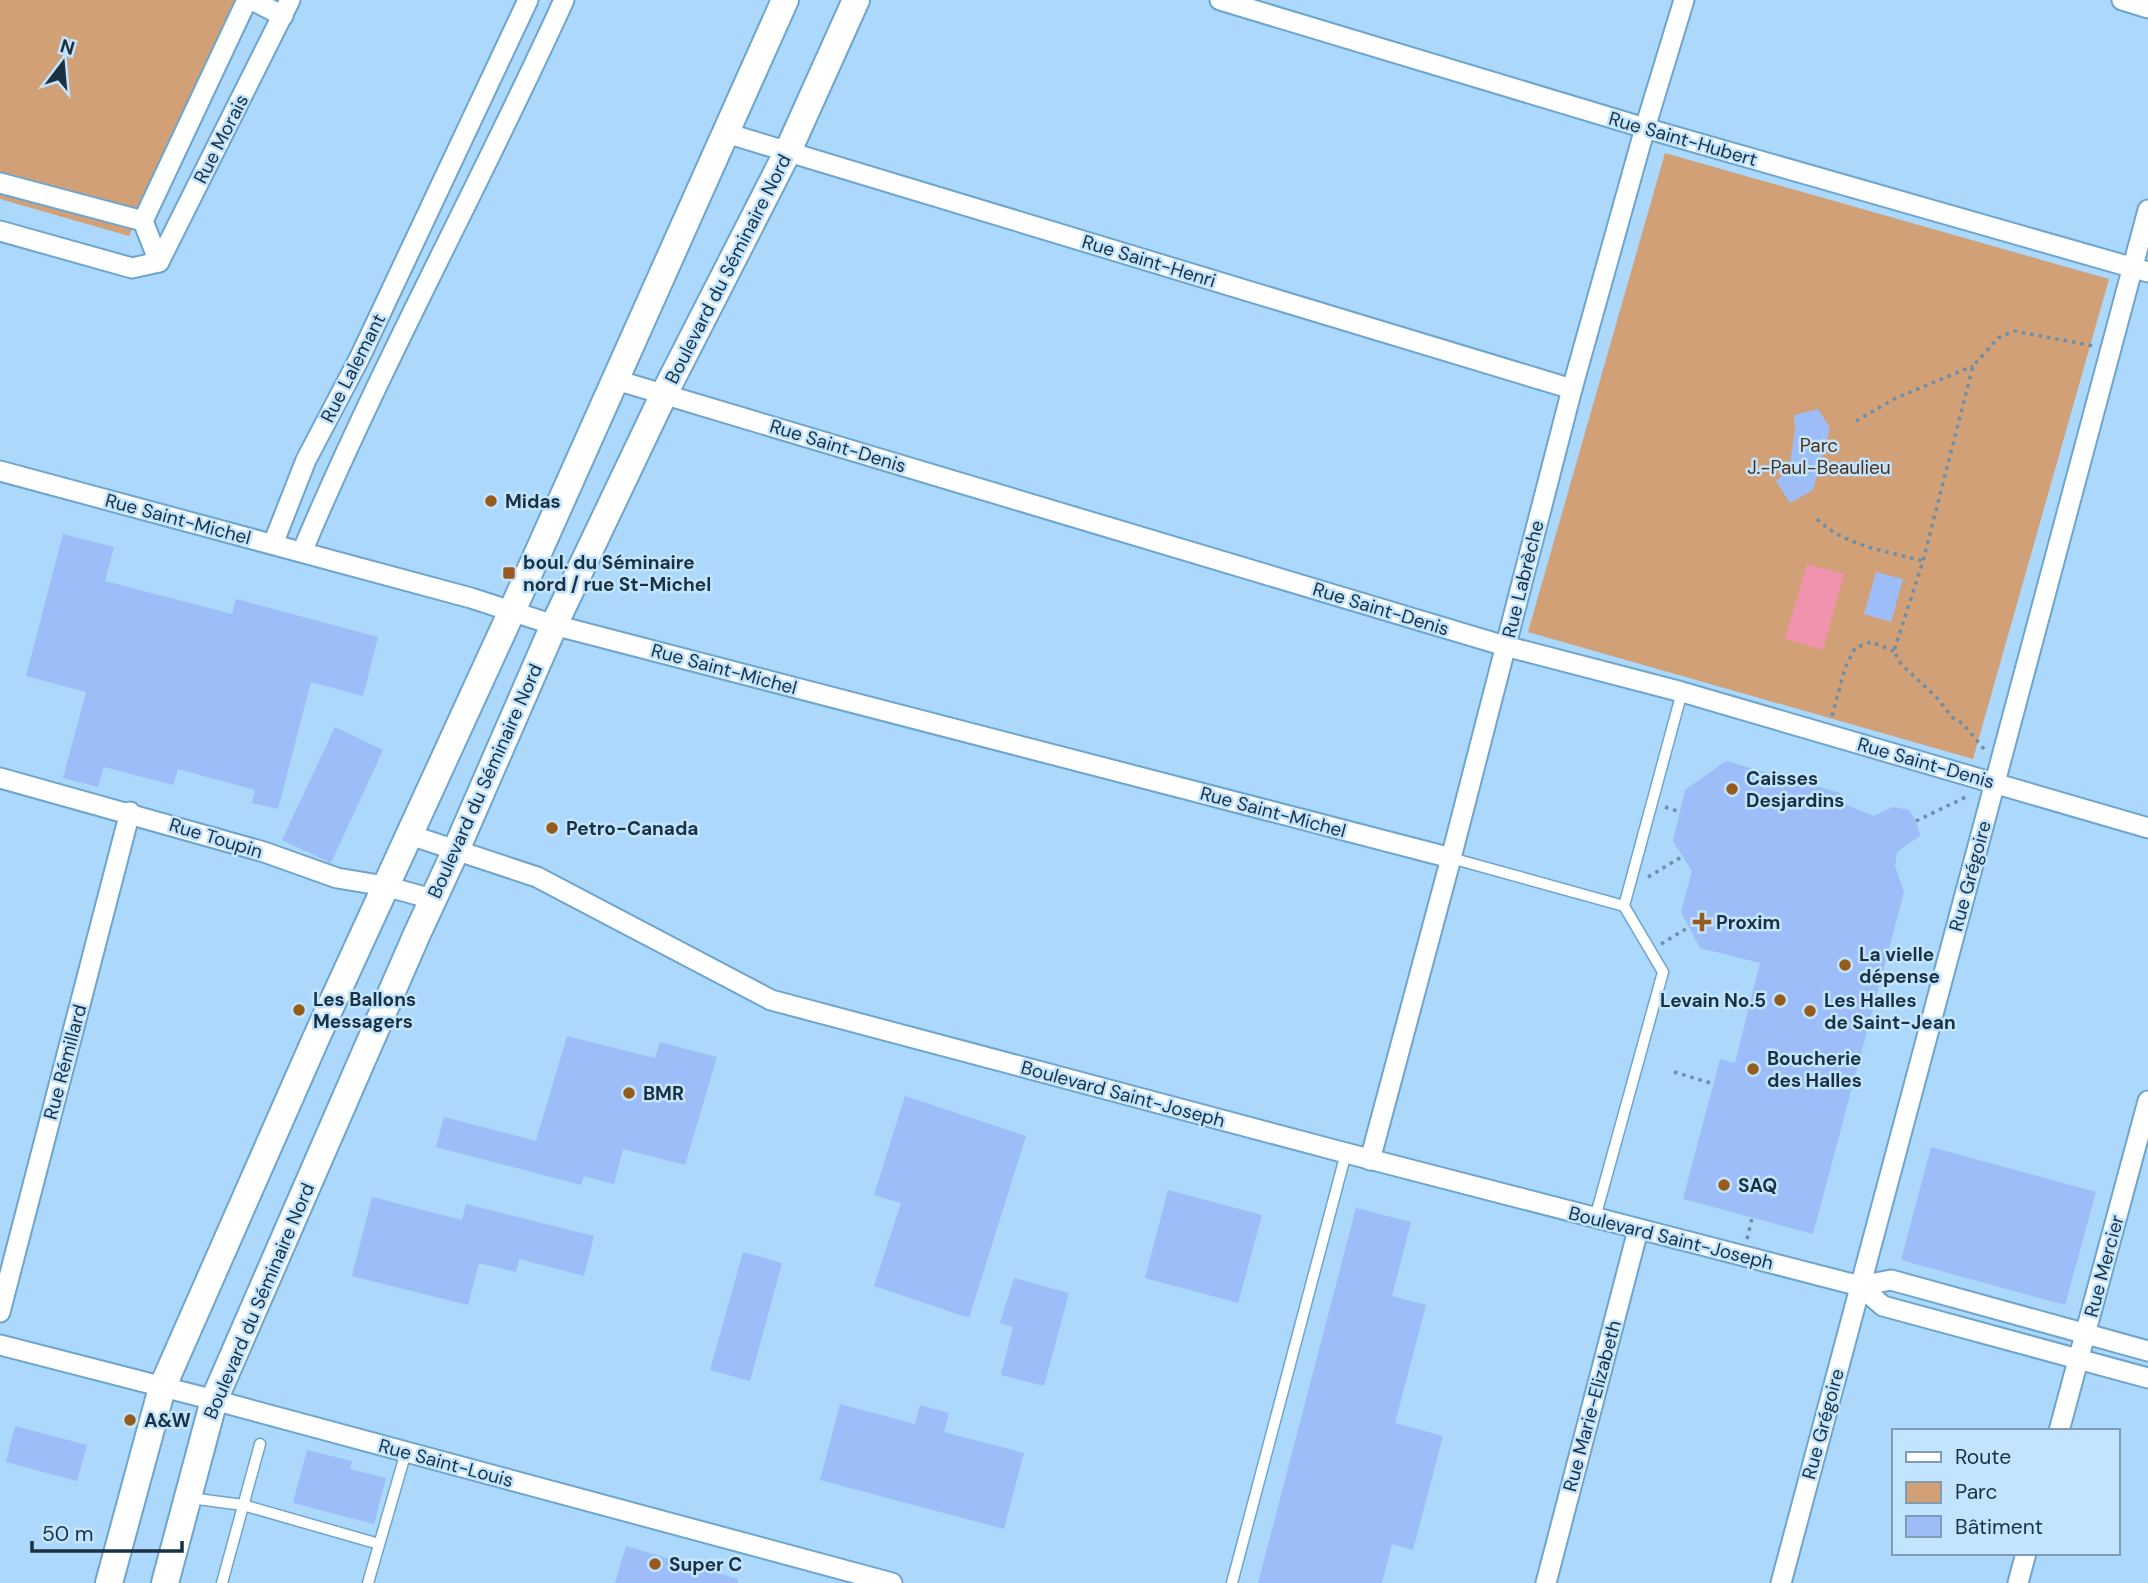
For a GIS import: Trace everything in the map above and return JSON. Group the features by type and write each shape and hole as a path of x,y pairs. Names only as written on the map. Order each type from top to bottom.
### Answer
{"main road":[{"path":"111,1583 162,1388 385,886 512,611 785,0"},
{"name":"Boulevard du Séminaire Nord","path":"165,1583 214,1400 432,899 457,850 554,625 664,394 788,151 856,0"}],"street":[{"name":"Rue Morais","path":"143,220 250,0 286,8 159,262"},
{"name":"Rue Lalemant","path":"302,552 341,461 466,209 564,0"},
{"name":"Rue Saint-Hubert","path":"1220,0 1645,128 2140,270"},
{"name":"Rue Labrèche","path":"1370,1160 1572,389 1684,0"},
{"path":"2122,0 2148,8"},
{"name":"Rue Lalemant","path":"273,544 306,460 359,359 525,7 551,30"},
{"name":"Rue Saint-Henri","path":"726,133 1572,389"},
{"path":"0,183 143,220 159,262 132,268 0,231"},
{"path":"437,194 466,209"},
{"name":"Rue Grégoire","path":"1780,1583 2110,349 2140,270 2148,210"},
{"name":"Rue Saint-Denis","path":"616,380 1506,646 1682,692 1827,734 1997,776 2148,828"},
{"name":"Rue Saint-Michel","path":"0,471 471,598 554,625 1451,858"},
{"name":"Rue Toupin","path":"0,778 264,852 337,878 385,886 432,899"},
{"name":"Rue Rémillard","path":"0,1312 130,813"},
{"name":"Boulevard Saint-Joseph","path":"410,835 537,877 771,1000 1638,1230 1860,1286 1891,1280 2148,1351"},
{"name":"Rue Mercier","path":"2060,1429 2148,1101"},
{"name":"Rue Marie-Elizabeth","path":"1546,1583 1638,1230"},
{"name":"Boulevard Saint-Joseph","path":"1860,1286 1883,1306 2148,1378"},
{"name":"Rue Saint-Louis","path":"0,1345 892,1583"},
{"path":"2018,1583 2025,1555"}],"lane":[{"path":"1624,906 1682,692"},
{"path":"1451,858 1624,906 1663,972 1595,1219"},
{"path":"1232,1583 1346,1153"},
{"path":"222,1583 260,1444"},
{"path":"368,1583 406,1452"},
{"path":"188,1498 243,1505 379,1544"}],"path":[{"path":"1856,421 1896,398 1973,366 1998,338 2014,331 2110,349"},
{"path":"1894,651 1923,561 1973,366"},
{"path":"1817,519 1828,530 1843,538 1923,561"},
{"path":"1827,734 1845,668 1855,648 1871,642 1894,651 1901,664 1938,699 1952,717 1963,724 1997,776 1916,821"},
{"path":"1633,873 1648,877 1683,856"},
{"path":"1650,950 1689,927"},
{"path":"1674,1072 1714,1084"}],"green space":[{"path":"0,0 236,0 129,236 0,199"},
{"name":"Parc J.-Paul-Beaulieu","path":"1665,153 2109,279 1973,759 1528,632"}],"shaded area":[{"path":"1807,564 1844,574 1823,650 1785,639"}],"building":[{"path":"1818,409 1830,428 1813,490 1790,503 1776,481 1789,469 1795,430 1794,415"},
{"path":"63,534 114,547 105,581 232,614 236,599 378,637 363,696 311,682 278,809 252,803 255,790 178,769 173,785 104,767 98,787 63,778 86,692 26,676"},
{"path":"1876,572 1903,579 1891,622 1864,614"},
{"path":"335,727 383,750 331,863 282,840"},
{"name":"Les Halles de Saint-Jean","path":"1726,761 1840,793 1848,806 1874,816 1893,807 1909,810 1916,821 1920,836 1897,852 1895,866 1904,892 1813,1234 1683,1199 1720,1059 1735,1063 1760,963 1700,948 1681,912 1692,871 1673,841 1685,790"},
{"name":"BMR","path":"567,1036 655,1058 660,1042 717,1057 685,1165 623,1149 614,1184 584,1176 581,1185 436,1147 444,1117 536,1141"},
{"path":"905,1096 1026,1136 969,1318 874,1286 901,1203 874,1195"},
{"path":"1931,1147 2096,1192 2065,1305 1901,1260"},
{"path":"1168,1190 1262,1215 1238,1303 1145,1278"},
{"path":"372,1197 462,1220 466,1204 594,1236 584,1276 519,1259 516,1272 479,1263 468,1305 352,1276"},
{"path":"1356,1208 1411,1222 1392,1296 1426,1305 1395,1423 1443,1436 1413,1550 1392,1544 1382,1583 1258,1583"},
{"path":"743,1252 782,1263 750,1381 710,1370"},
{"path":"1014,1278 1069,1293 1044,1386 1001,1375 1013,1327 1000,1323"},
{"path":"840,1404 915,1424 920,1405 949,1413 944,1432 1024,1453 1004,1529 820,1480"},
{"path":"15,1426 87,1445 77,1481 6,1462"},
{"path":"307,1450 352,1461 350,1469 386,1478 374,1524 293,1503"},
{"name":"Super C","path":"626,1546 738,1579 738,1583 615,1583"}],"place":[{"name":"Midas","path":"491,501"},
{"name":"boul. du Séminaire nord / rue St-Michel","path":"509,573"},
{"name":"Caisses Desjardins","path":"1732,789"},
{"name":"Petro-Canada","path":"552,828"},
{"name":"Proxim","path":"1702,922"},
{"name":"La vielle dépense","path":"1845,965"},
{"name":"Levain No.5","path":"1780,1000"},
{"name":"Les Ballons Messagers","path":"299,1010"},
{"name":"Les Halles de Saint-Jean","path":"1810,1011"},
{"name":"Boucherie des Halles","path":"1753,1069"},
{"name":"BMR","path":"629,1093"},
{"name":"SAQ","path":"1724,1185"},
{"name":"A&W","path":"130,1420"},
{"name":"Super C","path":"655,1564"}]}
